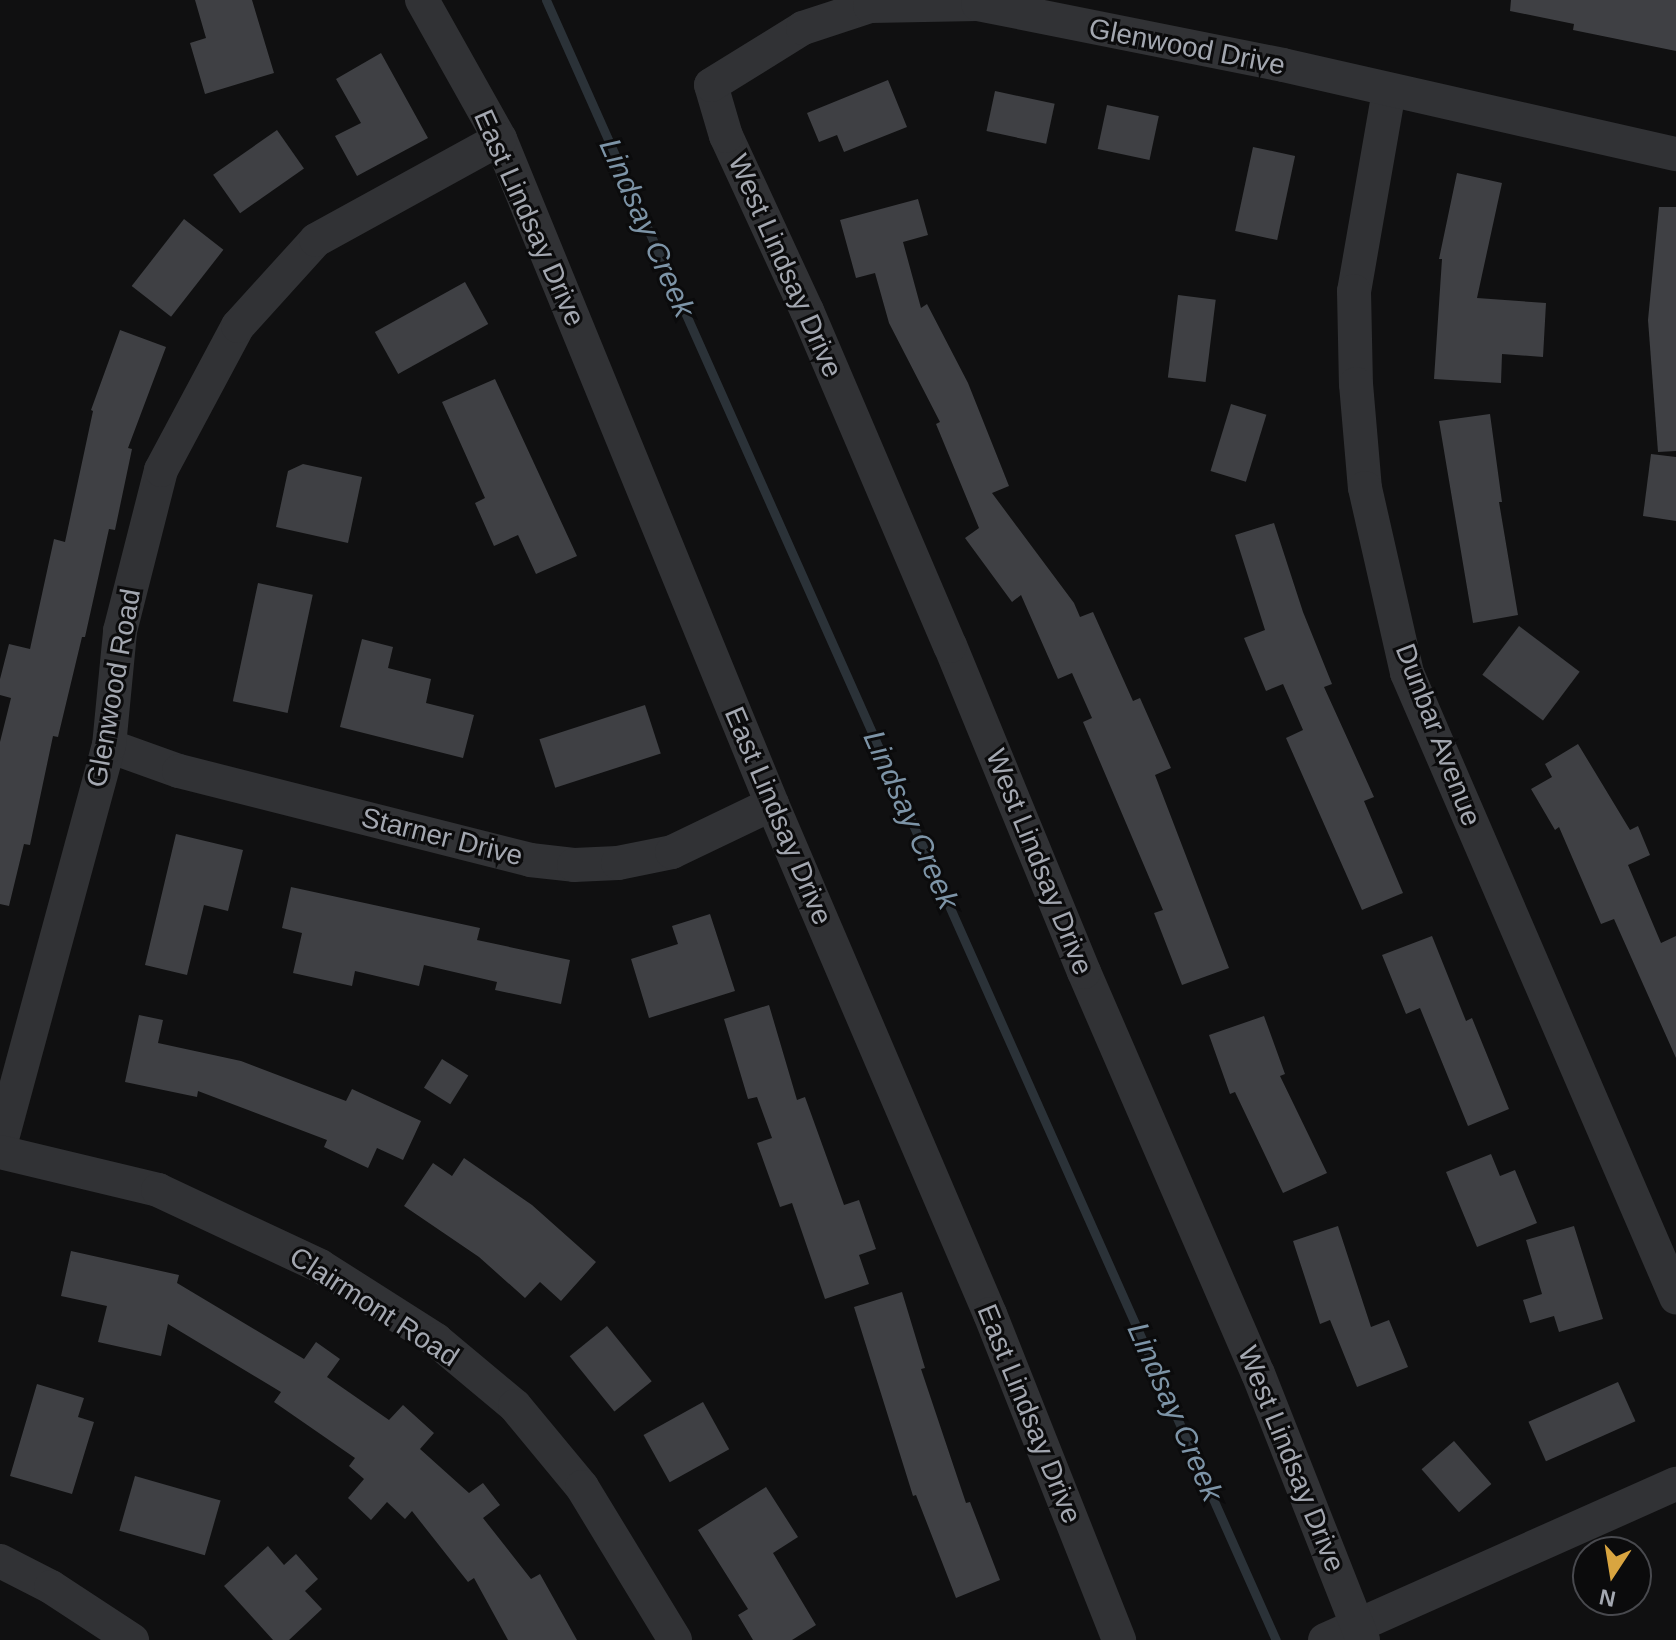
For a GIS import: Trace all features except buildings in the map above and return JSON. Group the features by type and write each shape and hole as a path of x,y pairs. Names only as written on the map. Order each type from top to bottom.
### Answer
{"street":[{"name":"East Lindsay Drive","path":"422,0 500,139 772,804 990,1314 1119,1640"},
{"name":"Glenwood Drive","path":"711,85 803,28 870,6 978,4 1283,65 1676,154"},
{"name":"West Lindsay Drive","path":"711,85 726,136 807,311 950,646 1084,972 1258,1374 1361,1633"},
{"name":"Dunbar Avenue","path":"1389,91 1354,291 1356,384 1365,488 1407,673 1676,1297"},
{"name":"Glenwood Road","path":"0,1149 109,746 120,631 161,470 238,326 316,240 500,139"},
{"name":"Starner Drive","path":"109,746 179,771 530,860 574,865 618,863 672,852 772,804"},
{"name":"Clairmont Road","path":"0,1149 158,1190 320,1266 436,1340 515,1406 582,1487 675,1640"},
{"path":"1325,1640 1361,1633 1676,1484"},
{"path":"0,1561 51,1587 132,1640"}],"waterway":[{"name":"Lindsay Creek","path":"546,0 1276,1640"}]}
